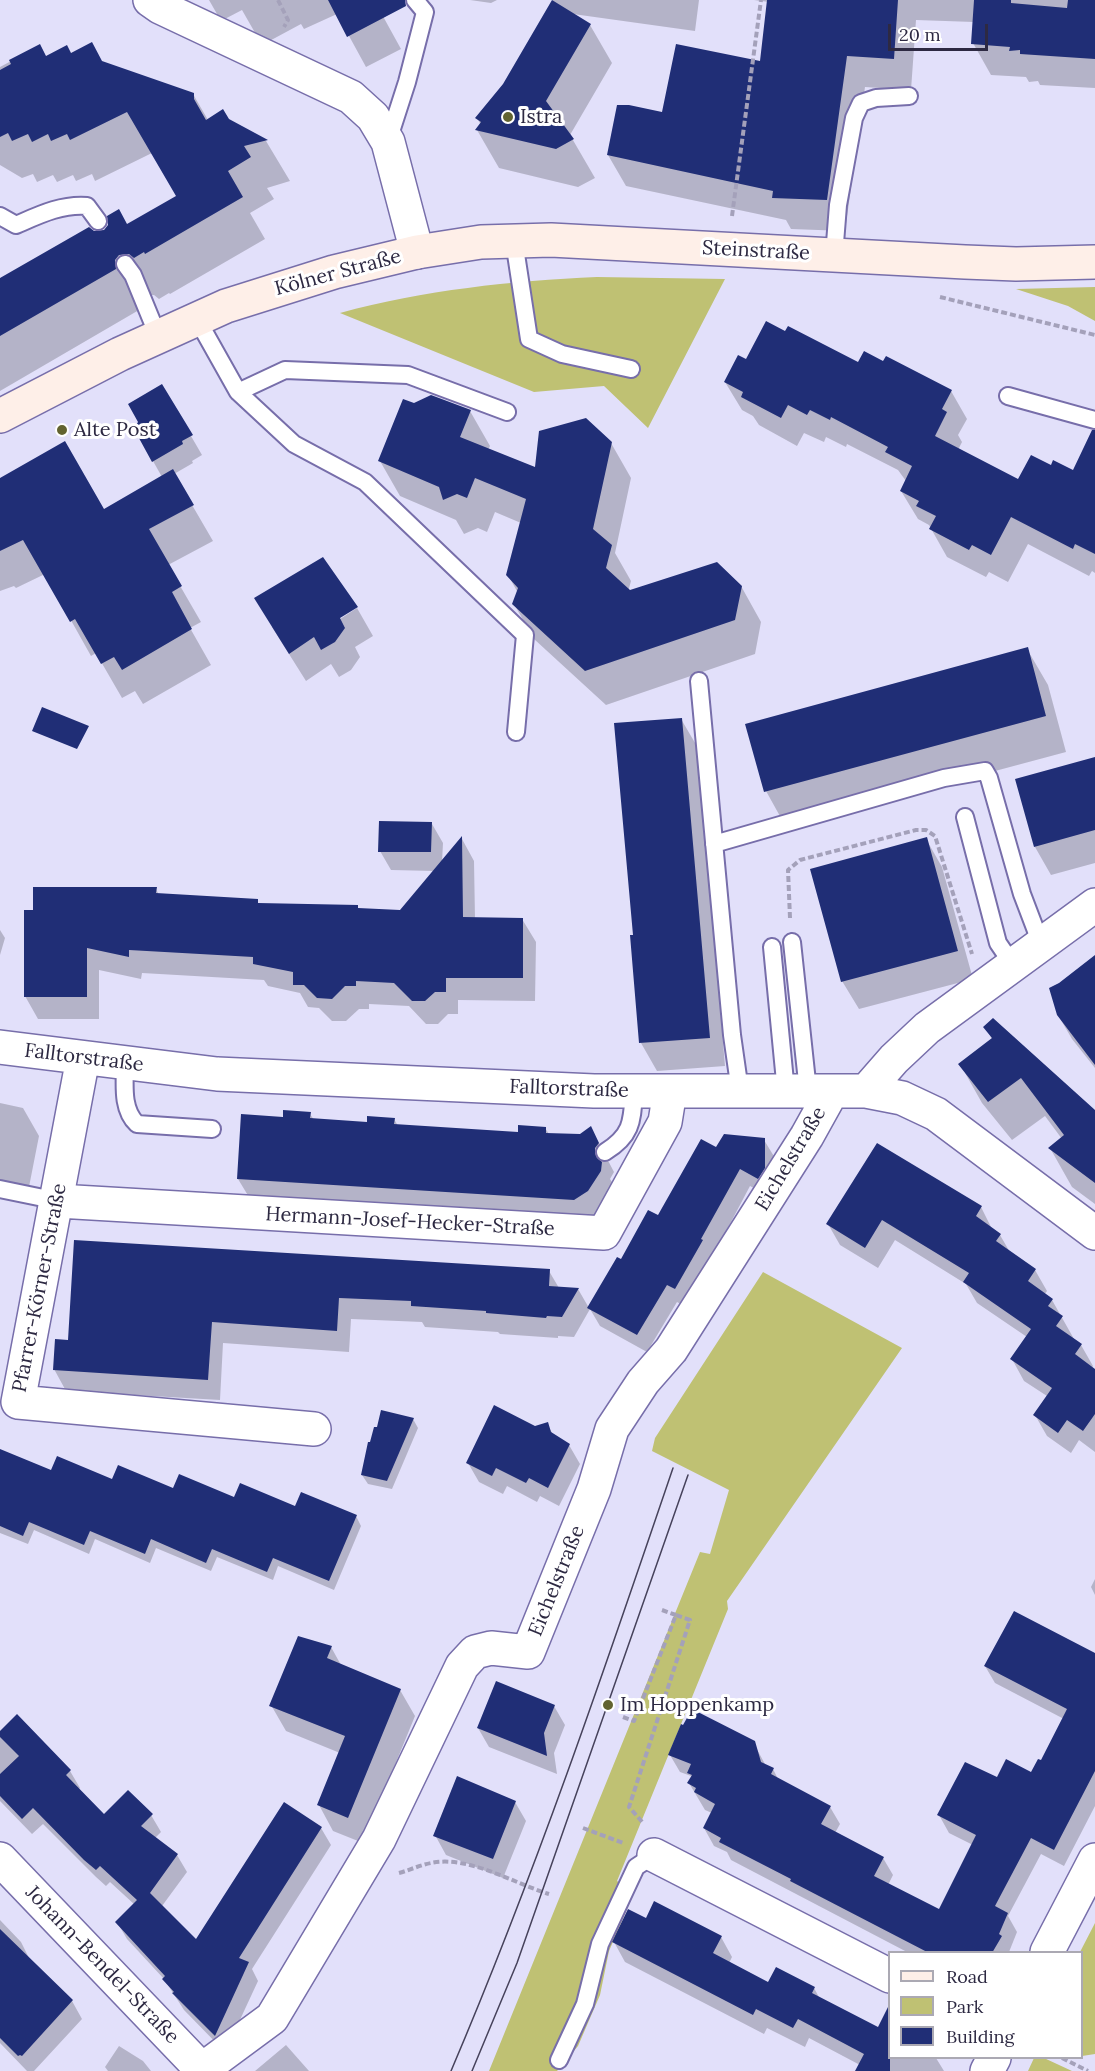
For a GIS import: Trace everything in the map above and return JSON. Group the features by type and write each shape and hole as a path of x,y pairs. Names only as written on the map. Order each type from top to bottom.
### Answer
{"main road":[{"name":"Steinstraße","path":"417,252 481,242 551,240 1016,264 1095,262"},
{"name":"Kölner Straße","path":"0,416 120,354 226,306 317,276 417,252"}],"street":[{"name":"Kölner Straße","path":"150,0 160,7 351,97 373,117 388,142 417,252"},
{"path":"866,1092 894,1059 927,1028 1095,905"},
{"name":"Falltorstraße","path":"0,1047 217,1074 594,1091 866,1092 902,1098 936,1114 1095,1233"},
{"name":"Pfarrer-Körner-Straße","path":"83,1058 58,1201 18,1402 314,1429"},
{"name":"Hermann-Josef-Hecker-Straße","path":"58,1201 604,1233 665,1122 670,1091"},
{"name":"Eichelstraße","path":"203,2070 272,2018 379,1839 462,1665 475,1652 491,1648 528,1652 594,1489 612,1429 643,1382 671,1350 801,1145 809,1091"},
{"path":"641,1850 888,1975"},
{"name":"Johann-Bendel-Straße","path":"0,1859 203,2070"},
{"path":"1048,1951 1095,1860"}],"lane":[{"path":"388,142 407,82 424,12 415,0"},
{"path":"834,256 838,205 854,118 861,104 876,98 909,96"},
{"path":"0,216 16,225 47,212 73,205 87,206 99,221"},
{"path":"514,241 529,339 562,354 631,369"},
{"path":"125,264 133,276 159,336"},
{"path":"197,319 238,392 294,444 365,482 525,635 516,732"},
{"path":"238,392 285,370 408,375 507,412"},
{"path":"1008,396 1095,420"},
{"path":"699,681 732,1035 740,1091"},
{"path":"714,844 944,778 985,771 989,778 1022,894 1041,944"},
{"path":"965,817 998,943 1013,965"},
{"path":"791,934 809,1091"},
{"path":"772,947 809,1091"},
{"path":"125,1063 125,1097 128,1111 137,1124 212,1129"},
{"path":"605,1152 623,1138 632,1124 634,1091"},
{"path":"0,1189 58,1201"},
{"path":"559,2060 585,2004 600,1944 636,1867 641,1850"}],"path":[{"path":"728,249 761,0"},
{"path":"791,934 788,870 800,860 916,830 926,830 935,836 969,946"},
{"path":"583,1828 641,1850 648,1829 629,1807 690,1620 662,1610"},
{"path":"623,1717 634,1721 676,1615"},
{"path":"379,1839 399,1873 432,1863 456,1862 512,1879 549,1894"},
{"path":"1064,2059 1088,2071"}],"green space":[{"path":"597,277 725,279 648,428 604,386 534,392 340,313 404,298 468,288"},
{"path":"1095,287 1095,321 1068,306 1016,289"},
{"path":"763,1272 902,1348 727,1601 728,1609 617,1881 634,1893 609,1951 600,1995 578,2046 557,2071 489,2071 700,1552 710,1554 729,1490 652,1451 655,1438"},
{"path":"1095,1923 1095,2054 1083,2056 1083,1951 1081,1951"},
{"path":"1034,2059 1046,2059 1072,2071 1028,2071"}],"building":[{"path":"328,0 405,0 406,6 347,37"},
{"path":"552,0 591,24 546,101 574,139 556,149 475,130 481,122 475,118 503,84"},
{"path":"767,0 898,0 894,59 847,56 827,200 772,198 773,191 607,155 617,105 629,105 662,112 676,44 760,61"},
{"path":"974,0 1011,0 1011,3 1067,8 1068,0 1095,0 1095,59 1020,54 1020,50 1009,51 1010,47 971,44"},
{"path":"92,42 102,61 194,93 194,99 206,120 223,109 229,119 268,140 244,146 251,157 228,171 243,197 145,254 144,252 134,258 129,254 119,255 115,260 116,269 0,336 0,278 89,227 94,231 104,230 108,225 107,216 119,209 127,224 176,196 127,112 70,140 67,134 51,141 48,134 32,142 28,134 12,141 8,133 0,137 0,70 11,64 9,60 40,44 46,56 67,45 71,53"},
{"path":"766,321 785,331 788,326 858,362 864,351 883,361 886,356 952,390 942,409 947,412 935,436 1018,479 1031,455 1051,465 1053,460 1073,470 1092,430 1095,430 1095,554 1075,544 1073,549 1011,517 991,555 972,545 969,550 929,529 936,516 916,506 919,501 900,491 912,466 885,452 888,447 831,417 830,420 810,410 807,415 788,405 781,418 741,397 743,392 724,382 738,355 746,359"},
{"path":"162,384 193,435 182,441 183,444 152,462 134,429 138,422 128,404"},
{"path":"431,395 471,410 460,437 535,467 539,431 586,418 612,442 593,529 612,545 606,568 630,590 717,562 742,586 735,620 585,671 512,604 518,588 506,575 526,499 475,478 467,498 457,494 443,500 439,487 378,461 403,399 414,403"},
{"path":"65,441 104,509 173,469 194,505 149,529 182,586 172,592 192,629 122,670 114,657 101,664 75,619 70,622 23,540 0,551 0,478"},
{"path":"323,557 358,607 340,618 345,628 335,642 321,650 314,637 289,654 254,598"},
{"path":"1028,647 1046,716 764,792 745,724"},
{"path":"42,707 89,726 77,749 32,731"},
{"path":"682,718 710,1038 639,1043 630,935 633,935 614,723"},
{"path":"1095,757 1095,830 1034,847 1015,779"},
{"path":"379,821 432,822 431,852 378,852"},
{"path":"462,836 463,917 523,918 523,978 446,978 446,992 435,992 425,1001 412,1001 394,983 356,981 356,986 345,986 332,999 317,998 304,985 293,985 293,972 253,964 253,957 129,950 129,957 87,948 87,997 24,997 24,910 33,910 33,887 157,887 156,893 258,899 258,903 358,905 358,908 400,910"},
{"path":"927,837 958,951 841,982 810,869"},
{"path":"1095,955 1095,1065 1057,1015 1049,988"},
{"path":"993,1018 1095,1110 1095,1183 1048,1148 1064,1135 1021,1078 988,1102 958,1064 992,1038 983,1027"},
{"path":"283,1110 311,1112 310,1118 367,1122 367,1116 395,1118 394,1124 518,1132 518,1125 546,1127 546,1133 580,1134 591,1126 599,1143 595,1148 595,1153 602,1162 601,1171 588,1191 574,1200 237,1179 241,1114 283,1117"},
{"path":"724,1134 765,1138 765,1168 758,1179 740,1169 675,1289 667,1285 637,1335 587,1308 617,1257 621,1259 648,1210 658,1215 701,1139 716,1147"},
{"path":"877,1143 982,1206 976,1216 1001,1234 996,1241 1036,1269 1028,1281 1053,1299 1048,1306 1063,1316 1056,1326 1082,1344 1075,1354 1095,1369 1095,1414 1083,1431 1067,1420 1058,1433 1033,1415 1052,1388 1010,1359 1031,1329 963,1282 969,1273 882,1220 865,1248 826,1224"},
{"path":"74,1240 550,1269 549,1286 579,1288 562,1317 547,1316 546,1318 411,1306 411,1301 339,1298 337,1331 212,1322 208,1380 53,1370 55,1339 68,1340"},
{"path":"494,1405 535,1426 548,1422 551,1432 570,1444 548,1488 529,1478 526,1483 496,1468 492,1476 466,1463"},
{"path":"381,1410 414,1418 387,1481 361,1475 368,1442 370,1442 374,1427 377,1427"},
{"path":"0,1449 51,1470 57,1456 112,1479 118,1465 173,1488 179,1474 234,1497 240,1483 295,1506 301,1492 357,1515 329,1581 273,1558 267,1572 212,1549 206,1563 151,1539 145,1554 90,1531 84,1545 29,1522 23,1536 0,1526"},
{"path":"1014,1611 1095,1653 1095,1771 1054,1850 1031,1838 995,1906 1008,1913 999,1934 1002,1936 993,1951 925,1951 719,1842 721,1838 703,1828 715,1804 694,1792 696,1788 687,1783 692,1775 687,1773 691,1764 668,1755 681,1724 683,1725 692,1709 755,1741 761,1762 774,1768 771,1774 831,1806 821,1824 884,1857 874,1876 939,1909 976,1835 937,1815 965,1762 997,1777 1006,1759 1031,1772 1038,1759 1041,1760 1067,1709 984,1666"},
{"path":"298,1636 332,1646 327,1658 401,1689 348,1818 317,1805 345,1736 269,1706"},
{"path":"496,1681 555,1705 544,1733 547,1756 477,1728"},
{"path":"17,1714 71,1770 66,1775 104,1814 128,1790 153,1814 141,1826 178,1854 150,1893 196,1939 284,1802 322,1827 239,1958 249,1962 215,2036 172,1993 174,1992 162,1979 165,1976 115,1922 137,1900 100,1866 96,1870 84,1860 33,1808 22,1819 0,1796 0,1774 19,1756 0,1737 0,1731"},
{"path":"457,1776 516,1801 493,1859 433,1836"},
{"path":"654,1901 722,1936 713,1953 768,1982 776,1967 815,1987 812,1993 878,2027 888,2007 890,2071 855,2071 864,2054 798,2019 793,2028 756,2009 753,2015 612,1942 628,1909 646,1918"},
{"path":"0,1929 73,2000 22,2056 18,2056 0,2038"}],"tram line":[{"path":"451,2071 540,1847 595,1696 673,1468"},
{"path":"472,2071 517,1963 688,1475"}],"place":[{"name":"Istra","path":"508,117"},
{"name":"Alte Post","path":"62,430"},
{"name":"Im Hoppenkamp","path":"608,1705"}]}
